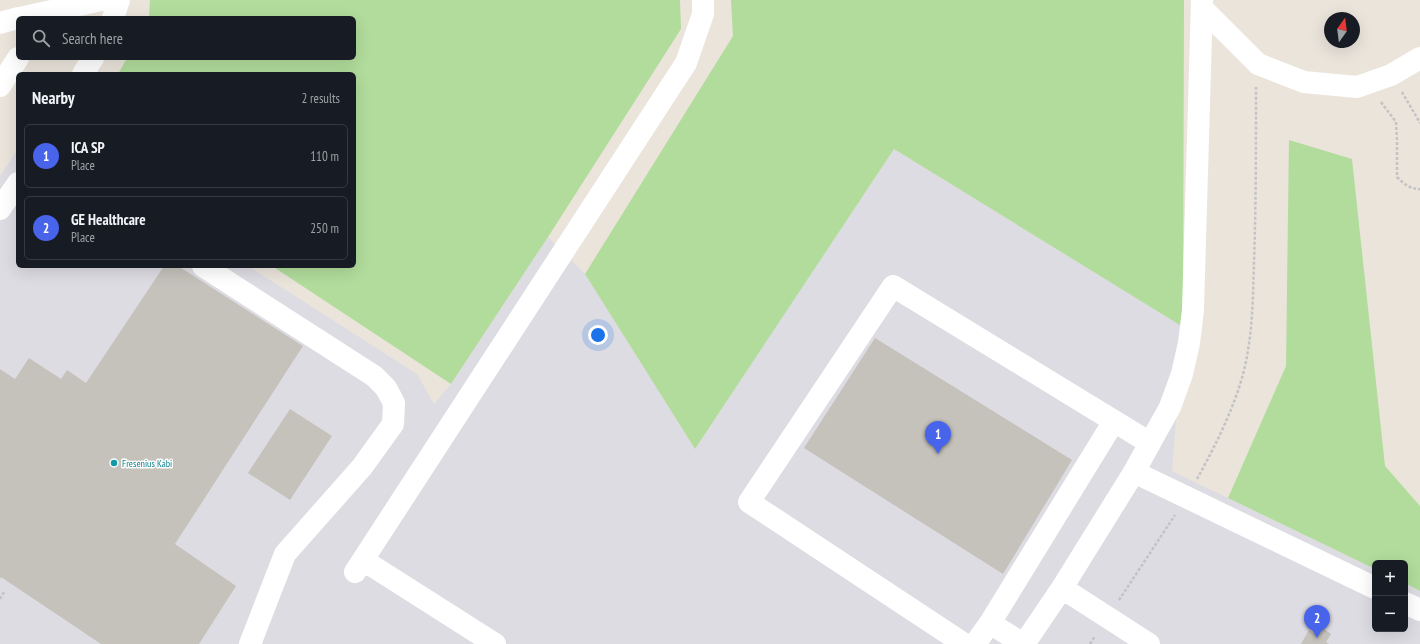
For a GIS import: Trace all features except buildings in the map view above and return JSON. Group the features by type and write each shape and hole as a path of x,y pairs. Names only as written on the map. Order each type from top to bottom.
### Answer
{"lane":[{"path":"45,15 101,0"},
{"path":"114,16 119,0"},
{"path":"495,644 359,566 686,63 703,14 703,0"},
{"path":"1202,4 1256,62 1304,82 1357,87 1392,75 1420,58"},
{"path":"990,623 1024,644 1062,588 1134,472 1170,407 1182,374 1189,343 1193,310 1202,4"},
{"path":"0,23 16,19"},
{"path":"0,86 17,60"},
{"path":"84,72 91,60"},
{"path":"0,209 16,186"},
{"path":"206,268 374,376 386,388 394,403 393,424 362,467 285,554 250,644"},
{"path":"964,644 749,502 893,286 1150,443"},
{"path":"975,644 990,623 1114,421"},
{"path":"1134,472 1372,587"},
{"path":"1062,588 1149,644"},
{"path":"1408,604 1420,610"}],"path":[{"path":"1090,644 1186,497 1213,449 1227,419 1240,383 1248,351 1252,316 1256,208 1256,62"},
{"path":"1392,75 1420,123"},
{"path":"1367,83 1396,122 1397,178 1413,189 1420,189"},
{"path":"0,599 4,592"}],"shaded area":[{"path":"894,149 1183,327 1172,471 1372,568 1372,632 1408,632 1408,585 1420,591 1420,644 0,644 0,176 16,152 16,268 251,268 417,374 434,404 451,384 548,237 585,274 695,449"}],"green space":[{"path":"150,0 680,0 681,29 548,237 451,384 275,268 356,268 356,72 119,72 126,60 356,60 356,16 149,16"},
{"path":"731,0 1184,0 1183,327 894,149 695,449 585,274 733,36"},
{"path":"1289,140 1352,159 1385,466 1420,506 1420,591 1408,585 1408,560 1372,560 1372,568 1228,498 1286,366"}],"place":[{"name":"ICA SP","path":"938,454"},
{"name":"Fresenius Kabi","path":"114,463"},
{"name":"GE Healthcare","path":"1317,638"}]}
